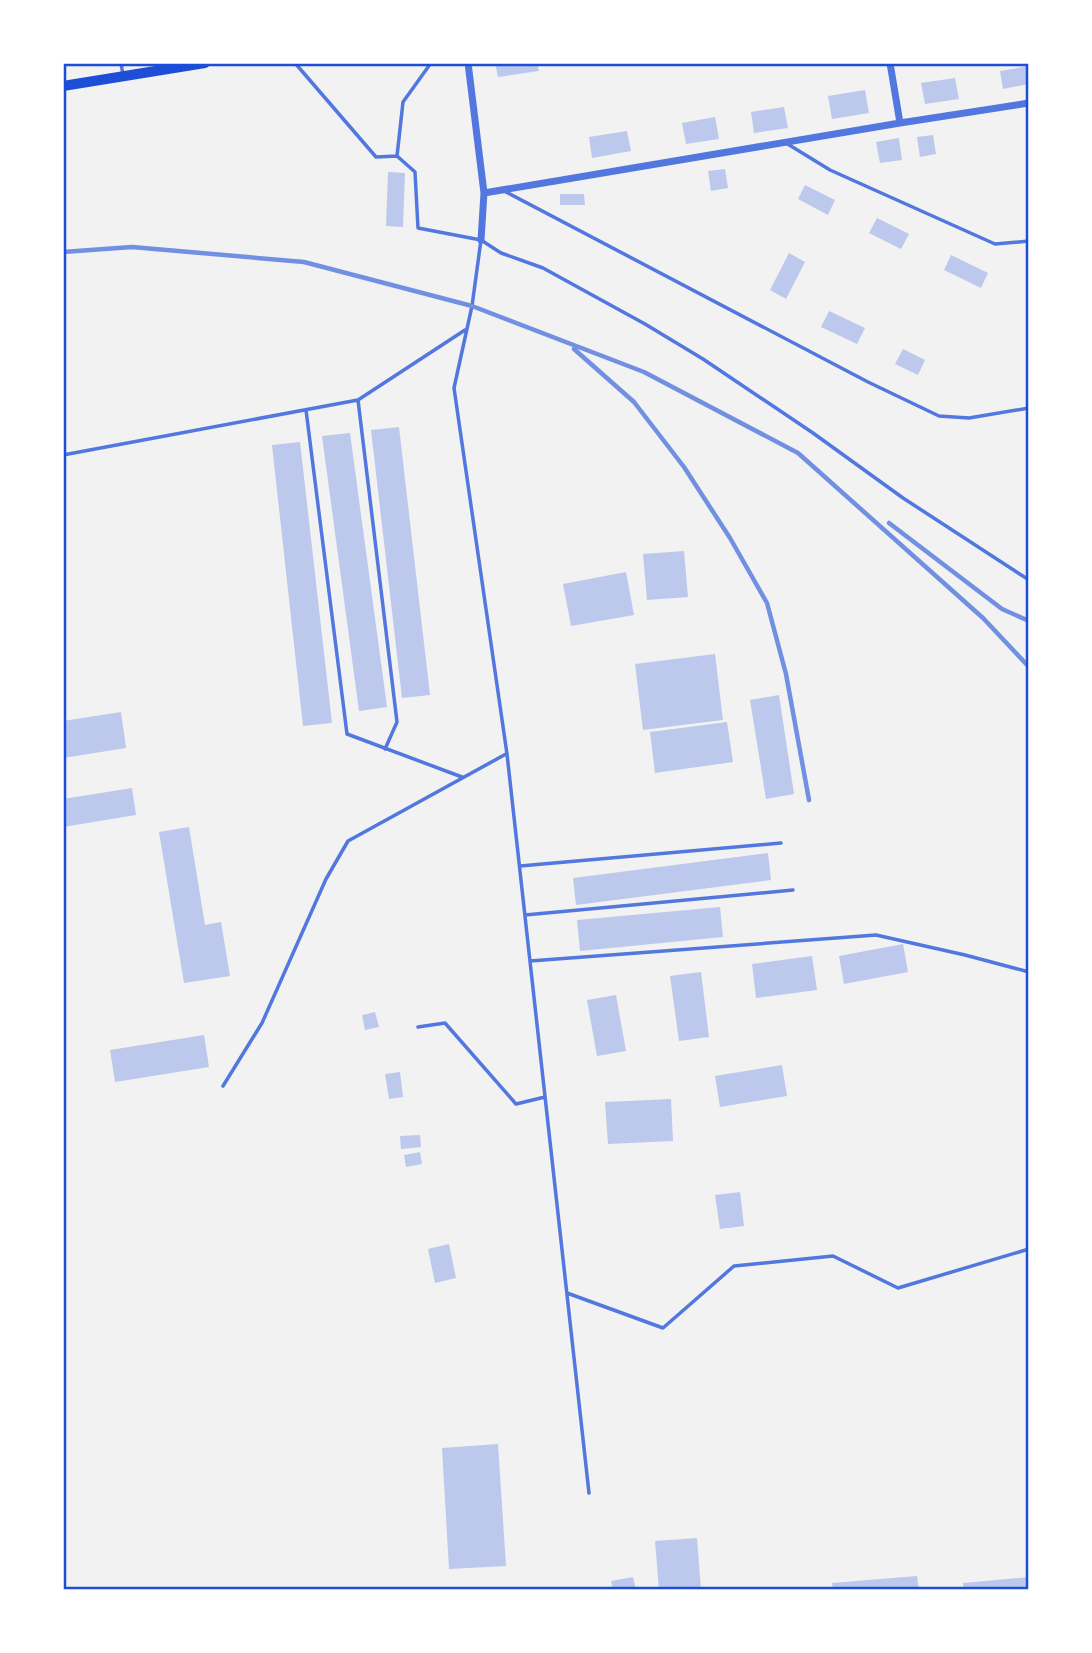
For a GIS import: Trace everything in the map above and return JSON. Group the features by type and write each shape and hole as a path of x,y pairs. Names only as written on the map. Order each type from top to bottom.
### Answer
{"main road":[{"path":"63,86 205,63"}],"street":[{"path":"468,63 484,193 481,240"},
{"path":"890,63 900,123"},
{"path":"484,193 1029,103"}],"lane":[{"path":"121,63 123,77"},
{"path":"295,63 376,157 397,156 415,172 418,228 481,240 501,253 543,268 590,292 702,359 813,433 903,498 1029,580"},
{"path":"397,156 403,102 431,63"},
{"path":"785,142 830,170 995,244 1029,241"},
{"path":"502,190 856,376 939,416 969,418 1029,408"},
{"path":"481,240 472,306 454,388 507,754 589,1493"},
{"path":"63,455 358,400 467,328"},
{"path":"358,400 397,722 385,749"},
{"path":"306,410 346,734 463,778"},
{"path":"223,1086 262,1023 326,879 348,841 507,754"},
{"path":"520,866 781,843"},
{"path":"525,915 793,890"},
{"path":"530,961 876,935 1029,972"},
{"path":"418,1027 444,1023 516,1104 545,1097"},
{"path":"567,1293 663,1328 734,1266 834,1256 898,1288 1029,1249"}],"building":[{"path":"495,63 537,63 539,71 498,77"},
{"path":"1029,66 1029,84 1003,89 1000,71"},
{"path":"955,78 959,99 925,104 921,83"},
{"path":"865,90 869,113 832,119 828,96"},
{"path":"784,107 788,128 754,133 751,112"},
{"path":"715,117 719,139 686,144 682,123"},
{"path":"627,131 631,151 592,158 589,137"},
{"path":"933,135 936,154 920,157 917,137"},
{"path":"899,138 902,160 880,163 876,142"},
{"path":"725,169 728,188 711,191 708,171"},
{"path":"388,172 405,173 403,227 386,226"},
{"path":"805,185 835,200 828,215 798,199"},
{"path":"560,194 584,194 585,205 560,205"},
{"path":"877,218 909,234 901,249 869,233"},
{"path":"789,253 805,262 786,299 770,290"},
{"path":"951,255 988,273 981,288 944,270"},
{"path":"829,311 865,328 857,344 821,327"},
{"path":"903,349 925,360 918,375 895,364"},
{"path":"399,427 430,695 402,698 371,430"},
{"path":"350,433 387,707 359,711 322,436"},
{"path":"300,442 332,723 303,726 272,445"},
{"path":"684,551 688,597 647,600 643,554"},
{"path":"626,572 634,615 571,626 563,584"},
{"path":"715,654 723,720 643,730 635,664"},
{"path":"779,695 794,794 766,799 750,700"},
{"path":"121,712 126,748 63,758 63,721"},
{"path":"727,722 733,762 655,773 650,732"},
{"path":"132,788 136,815 63,827 63,799"},
{"path":"189,827 205,925 221,922 230,976 184,983 159,832"},
{"path":"768,853 771,880 576,905 573,878"},
{"path":"720,907 723,937 580,951 577,920"},
{"path":"903,944 908,972 844,984 839,956"},
{"path":"812,956 817,990 756,998 752,964"},
{"path":"701,972 709,1037 679,1041 670,976"},
{"path":"616,995 626,1051 597,1056 587,1000"},
{"path":"375,1012 379,1027 365,1030 362,1015"},
{"path":"204,1035 209,1067 115,1082 110,1050"},
{"path":"782,1065 787,1096 720,1107 715,1076"},
{"path":"400,1072 403,1097 389,1099 385,1074"},
{"path":"671,1099 673,1141 608,1144 605,1102"},
{"path":"420,1135 421,1147 401,1149 400,1136"},
{"path":"420,1152 422,1164 406,1167 404,1155"},
{"path":"740,1192 744,1226 720,1229 715,1195"},
{"path":"449,1244 456,1278 435,1283 428,1249"},
{"path":"498,1444 506,1566 449,1569 442,1448"},
{"path":"697,1538 701,1590 659,1590 655,1541"},
{"path":"917,1576 919,1590 833,1590 832,1583"},
{"path":"633,1577 636,1590 613,1590 611,1581"},
{"path":"1029,1577 1029,1590 964,1590 963,1583"}],"railway":[{"path":"63,252 132,247 304,262 472,306 644,372 798,453 983,618 1029,667"},
{"path":"574,349 634,402 684,467 730,538 767,603 786,674 809,800"},
{"path":"889,523 1002,609 1029,621"}]}
